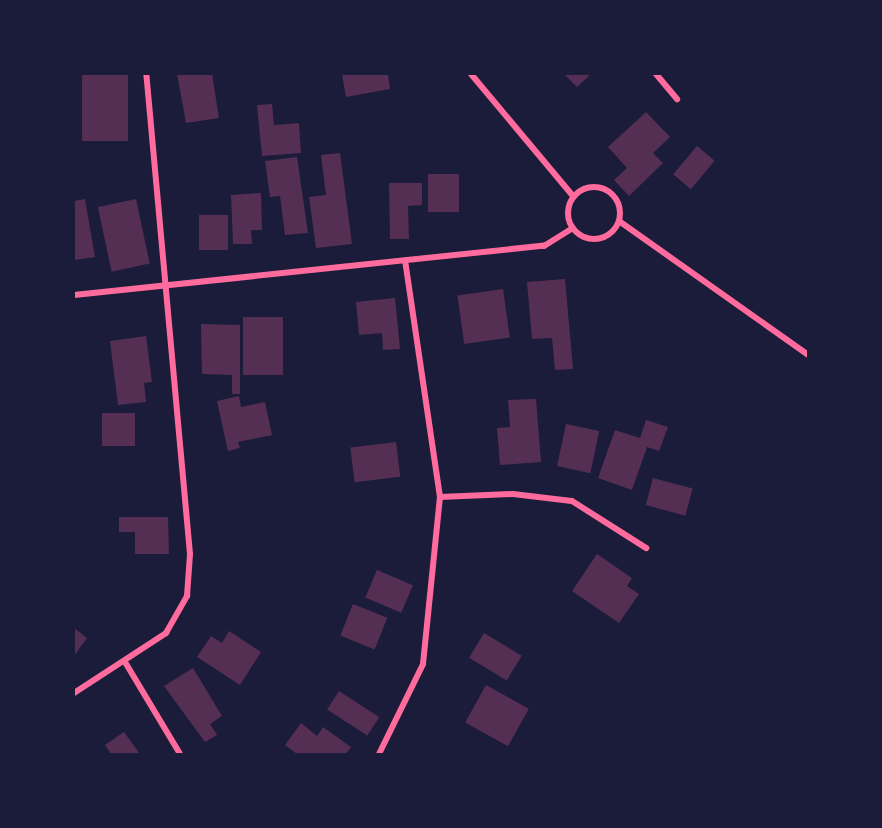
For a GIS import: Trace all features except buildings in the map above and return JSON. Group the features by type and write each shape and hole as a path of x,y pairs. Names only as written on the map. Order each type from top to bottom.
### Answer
{"street":[{"path":"74,693 125,662 166,633 188,596 190,554 146,74"},
{"path":"471,74 574,197"},
{"path":"656,74 677,99"},
{"path":"595,187 610,192 619,205 619,221 602,238 586,237 573,228 569,212 574,197 595,187"},
{"path":"619,221 808,355"},
{"path":"74,295 164,288 544,246 573,228"},
{"path":"379,754 423,664 440,497 405,261"},
{"path":"440,497 513,494 572,501 646,548"},
{"path":"125,662 180,754"}]}
